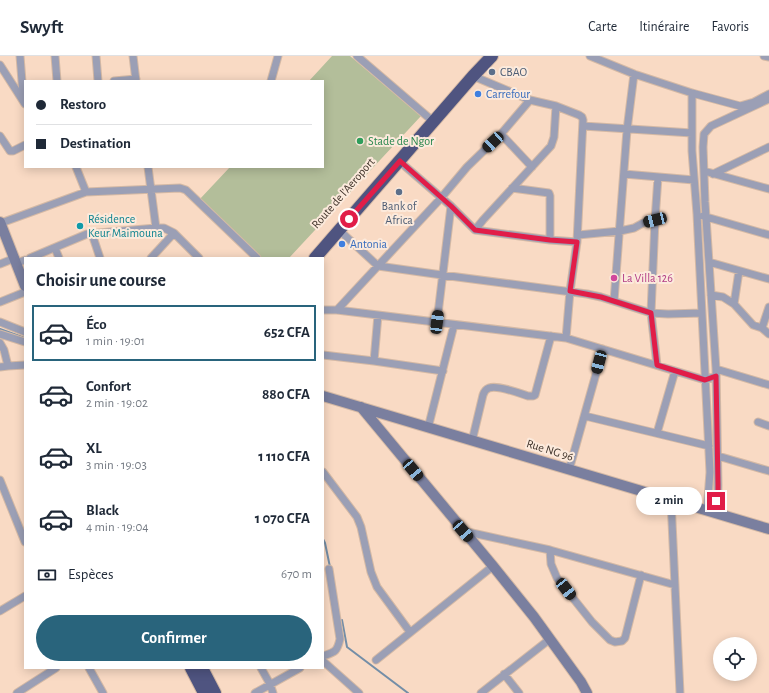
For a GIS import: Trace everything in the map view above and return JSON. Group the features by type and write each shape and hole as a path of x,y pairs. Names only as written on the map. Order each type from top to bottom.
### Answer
{"highway":[{"name":"Route de l'Aeroport","path":"308,257 480,56"},
{"name":"Route de l'Aeroport","path":"316,257 492,56"},
{"path":"191,669 204,693"},
{"path":"203,669 215,693"}],"street":[{"path":"20,56 22,94"},
{"path":"55,56 57,80"},
{"path":"96,56 98,80"},
{"path":"133,56 136,80"},
{"path":"271,80 278,56"},
{"path":"357,56 428,117"},
{"path":"590,56 634,74 692,93 740,106 754,102 769,94"},
{"path":"764,56 769,57"},
{"path":"0,65 22,94"},
{"path":"614,301 627,130 634,74"},
{"path":"473,76 530,100 556,106 580,116 583,120 578,238 570,291 566,338"},
{"path":"692,93 694,180 710,472 707,509 712,507 718,496 718,456 716,373 706,217 703,147 704,134 711,126 769,100"},
{"path":"337,310 441,198 467,167 502,134 530,100"},
{"path":"475,230 546,152 552,143 554,137 556,106"},
{"path":"583,126 692,134"},
{"path":"502,134 532,167"},
{"path":"0,136 10,151 13,152 24,146"},
{"path":"713,174 769,147"},
{"path":"400,161 451,206 475,230 550,240 620,232 655,220"},
{"path":"76,168 86,192"},
{"path":"148,168 156,228"},
{"path":"704,171 768,188"},
{"path":"624,174 694,180"},
{"path":"657,365 651,313 658,177"},
{"path":"512,188 549,193 550,240"},
{"path":"24,282 19,260 0,223 86,192 185,189 256,257"},
{"path":"437,322 451,206"},
{"path":"697,214 769,235"},
{"path":"32,257 81,236 164,228 174,233 198,257"},
{"path":"339,230 378,266 570,291 601,297 651,313 702,313"},
{"path":"152,257 174,233"},
{"path":"92,234 100,257"},
{"path":"55,248 59,257"},
{"path":"0,264 19,260"},
{"path":"709,262 769,279"},
{"path":"734,304 739,271"},
{"path":"0,302 24,292"},
{"path":"711,295 723,297 734,304 753,325 762,328 769,334"},
{"path":"762,328 769,307"},
{"path":"324,310 337,310 566,338 705,380"},
{"path":"374,361 378,315"},
{"path":"0,322 24,332"},
{"path":"428,428 454,325"},
{"path":"0,334 24,342"},
{"path":"472,441 483,395 486,390 490,388 500,388 528,396 535,395 551,336"},
{"path":"0,343 4,350 8,366"},
{"path":"569,470 603,349"},
{"path":"324,355 443,371"},
{"path":"0,367 24,365"},
{"path":"657,433 675,370"},
{"path":"705,380 716,373 769,385"},
{"name":"Rue NG 96","path":"324,396 569,470 707,509 769,529"},
{"path":"361,407 534,617 581,682 587,693"},
{"path":"585,416 709,446"},
{"path":"758,422 769,426"},
{"path":"718,456 769,471"},
{"path":"324,473 357,517 361,527 371,572 377,587 410,632"},
{"path":"0,480 24,540"},
{"path":"671,500 680,693"},
{"path":"463,531 550,550 675,585"},
{"path":"550,550 551,564 557,578 592,622 612,641 622,641 625,638 641,575"},
{"path":"376,660 493,566"},
{"path":"324,656 334,652 338,648 340,639 329,569"},
{"path":"0,611 24,597"},
{"path":"481,693 550,639"},
{"path":"324,662 359,693"},
{"path":"17,693 54,669"},
{"path":"90,669 103,693"},
{"path":"262,669 273,693"},
{"path":"255,693 298,669"},
{"path":"504,674 519,693"}],"green space":[{"name":"Stade de Ngor","path":"332,56 350,56 421,116 290,257 261,257 199,200 229,168 324,168 324,80 310,80"}],"waterway":[{"path":"0,329 24,338"},
{"path":"324,541 330,567"},
{"path":"342,620 347,647 408,693"}],"place":[{"name":"CBAO","path":"492,72"},
{"name":"Carrefour","path":"478,94"},
{"name":"Stade de Ngor","path":"360,141"},
{"name":"Bank of Africa","path":"399,192"},
{"name":"Résidence Keur Maimouna","path":"80,226"},
{"name":"Antonia","path":"342,244"},
{"name":"La Villa 126","path":"614,278"}],"route":[{"path":"349,219 400,161 451,206 475,230 577,242 570,291 601,297 651,313 657,365 705,380 716,376 718,485 718,496 716,501"}]}
